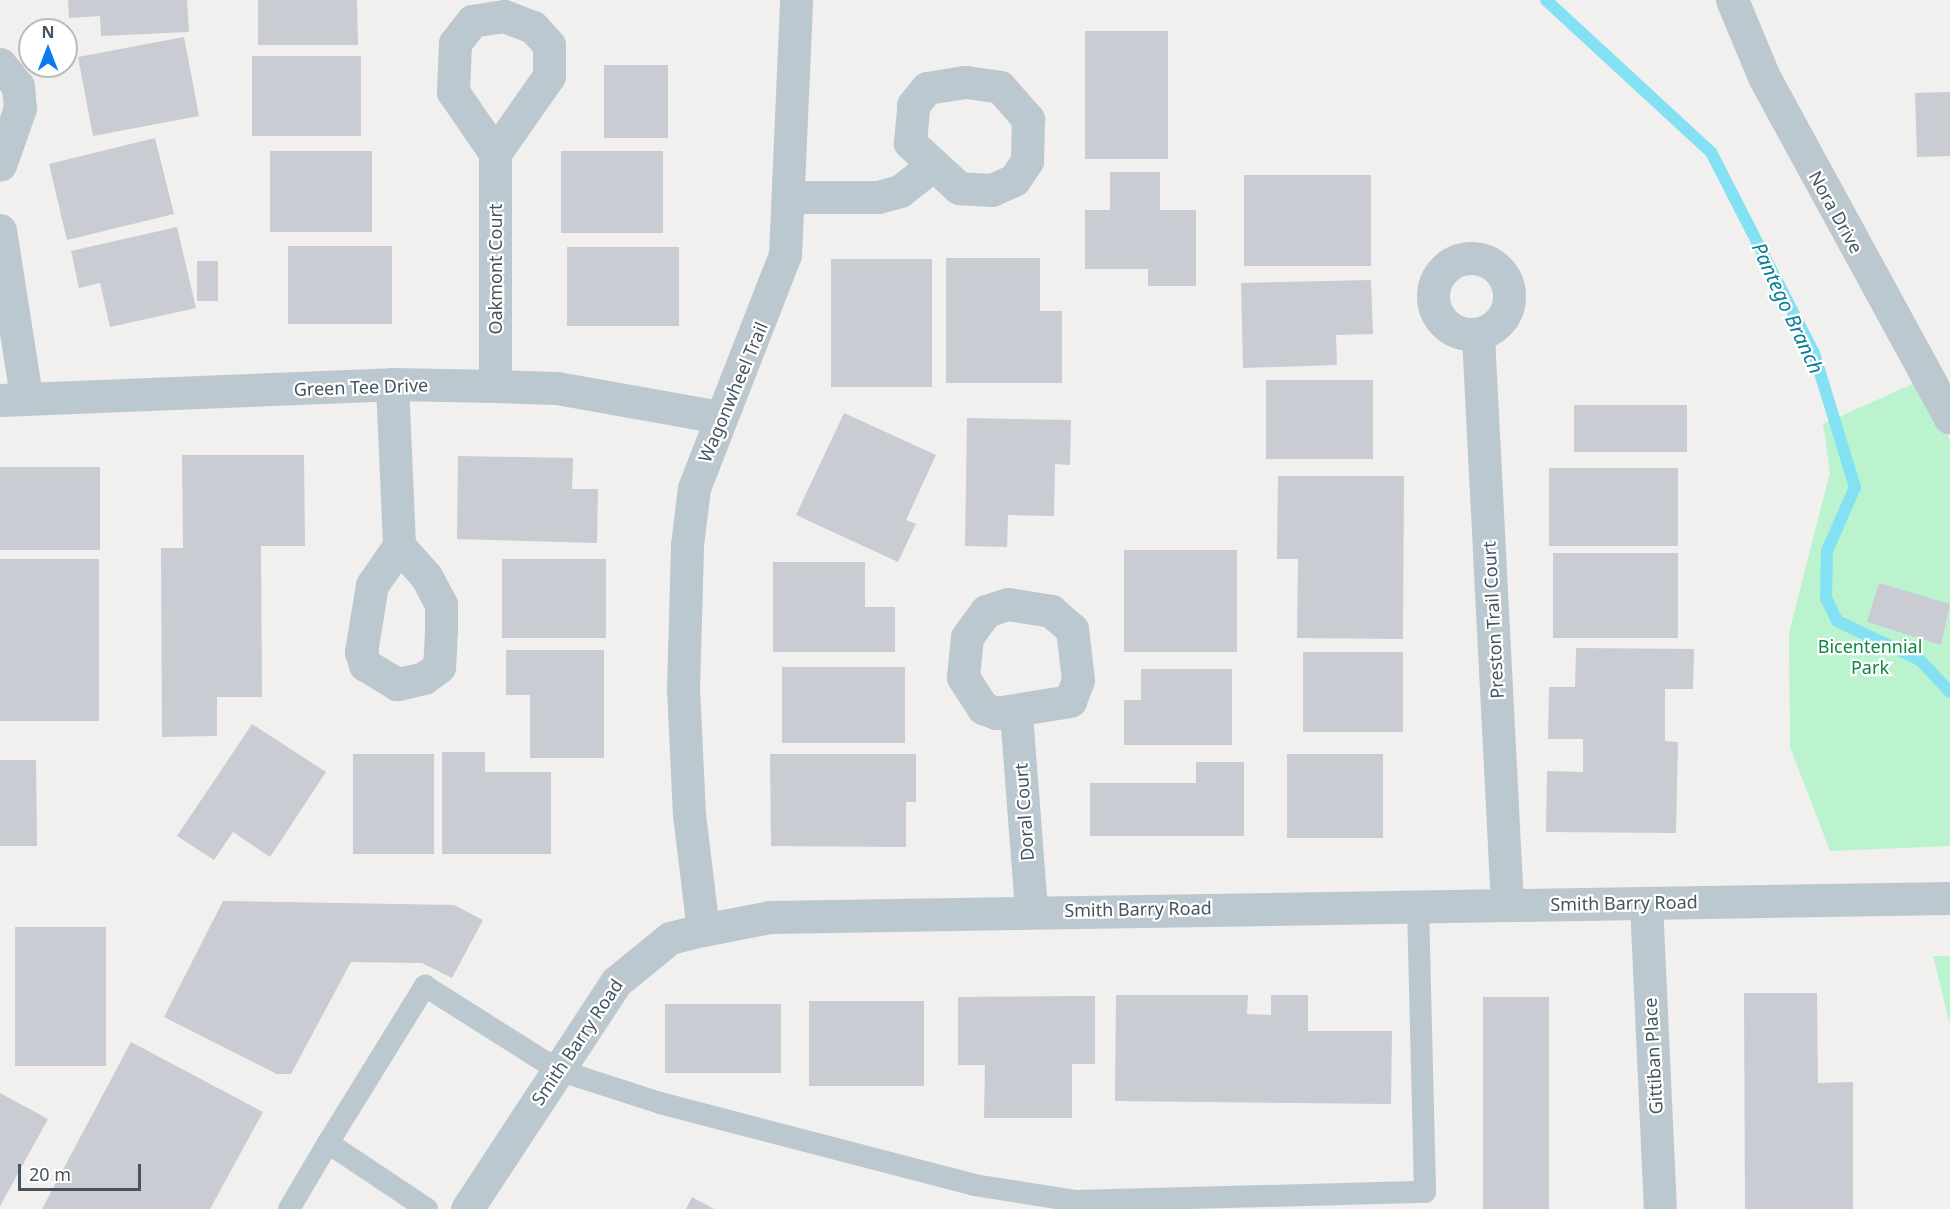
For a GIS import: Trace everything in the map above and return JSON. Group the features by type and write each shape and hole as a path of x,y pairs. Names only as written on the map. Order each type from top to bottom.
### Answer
{"street":[{"name":"Wagonwheel Trail","path":"703,930 689,815 683,701 687,545 694,488 719,417 759,335 778,278 792,197 796,0"},
{"name":"Nora Drive","path":"1732,0 1764,77 1950,418"},
{"path":"0,64 18,86 20,108 0,165"},
{"name":"Oakmont Court","path":"495,153 495,386"},
{"path":"792,197 879,197 900,191 932,166"},
{"path":"0,230 13,398"},
{"name":"Preston Trail Court","path":"1478,336 1507,905"},
{"path":"392,384 399,546"},
{"name":"Green Tee Drive","path":"13,398 392,384 495,386 557,388 719,417"},
{"name":"Doral Court","path":"1016,714 1031,910"},
{"name":"Smith Barry Road","path":"467,1209 616,982 641,956 670,938 703,930 770,916 1031,910 1950,898"},
{"name":"Gittiban Place","path":"1646,903 1660,1209"}],"lane":[{"path":"289,1209 425,986 558,1070 660,1103 974,1185 1075,1201 1425,1192 1418,906"},
{"path":"328,1143 427,1209"}],"green space":[{"name":"Bicentennial Park","path":"1919,381 1950,440 1950,846 1830,851 1790,747 1789,633 1830,472 1823,424"},
{"path":"1933,956 1950,956 1950,1025"}],"building":[{"path":"68,0 187,0 189,32 101,36 100,16 69,18"},
{"path":"258,0 357,0 358,45 258,45"},
{"path":"1085,31 1168,31 1168,159 1085,159"},
{"path":"184,37 199,116 93,136 78,57"},
{"path":"252,56 361,56 361,136 252,136"},
{"path":"604,65 668,65 668,138 604,138"},
{"path":"1950,92 1950,156 1917,157 1915,93"},
{"path":"155,138 174,214 67,240 49,164"},
{"path":"270,151 372,151 372,232 270,232"},
{"path":"561,151 663,151 663,233 561,233"},
{"path":"1110,172 1160,172 1160,210 1196,210 1196,286 1148,286 1148,269 1085,269 1085,210 1110,210"},
{"path":"1244,175 1371,175 1371,266 1244,266"},
{"path":"177,227 196,308 110,327 100,283 79,288 71,251"},
{"path":"288,246 392,246 392,324 288,324"},
{"path":"567,247 679,247 679,326 567,326"},
{"path":"946,258 1040,258 1040,311 1062,311 1062,383 946,383"},
{"path":"831,259 932,259 932,387 831,387"},
{"path":"197,261 218,261 218,301 197,301"},
{"path":"1371,280 1373,334 1336,335 1337,365 1243,368 1241,283"},
{"path":"1266,380 1373,380 1373,459 1266,459"},
{"path":"1574,405 1687,405 1687,452 1574,452"},
{"path":"844,413 936,455 906,520 916,524 898,562 796,515"},
{"path":"967,418 1071,420 1070,465 1055,464 1054,516 1008,515 1007,547 965,546"},
{"path":"182,455 304,455 305,546 261,546 262,697 217,697 217,736 162,737 161,548 183,548"},
{"path":"458,456 573,458 572,489 598,489 597,543 457,539"},
{"path":"0,467 100,467 100,550 0,550"},
{"path":"1549,468 1678,468 1678,546 1549,546"},
{"path":"1278,476 1404,476 1403,639 1297,638 1298,559 1277,559"},
{"path":"1124,550 1237,550 1237,652 1124,652"},
{"path":"1553,553 1678,553 1678,638 1553,638"},
{"path":"0,559 99,559 99,721 0,721"},
{"path":"502,559 606,559 606,638 502,638"},
{"path":"773,562 865,562 865,607 895,607 895,652 773,652"},
{"path":"1879,583 1950,604 1941,645 1867,622"},
{"path":"1576,648 1694,649 1693,689 1665,689 1665,741 1678,742 1676,833 1546,832 1547,771 1583,772 1583,739 1548,739 1549,687 1575,687"},
{"path":"506,650 604,650 604,758 530,758 530,695 506,695"},
{"path":"1303,652 1403,652 1403,732 1303,732"},
{"path":"782,667 905,667 905,743 782,743"},
{"path":"1141,669 1232,669 1232,745 1124,745 1124,700 1141,700"},
{"path":"252,724 326,772 270,857 233,832 214,860 177,836"},
{"path":"442,752 485,752 485,772 551,772 551,854 442,854"},
{"path":"353,754 434,754 434,854 353,854"},
{"path":"770,754 916,754 916,802 906,802 906,847 771,846"},
{"path":"1287,754 1383,754 1383,838 1287,838"},
{"path":"0,760 36,760 37,846 0,846"},
{"path":"1196,762 1244,762 1244,836 1090,836 1090,783 1196,783"},
{"path":"223,901 454,905 483,920 452,978 422,963 351,962 291,1074 277,1074 164,1017"},
{"path":"15,927 106,927 106,1066 15,1066"},
{"path":"1744,993 1817,993 1818,1083 1853,1082 1853,1209 1745,1209"},
{"path":"1116,995 1248,995 1247,1014 1271,1015 1271,995 1308,995 1308,1031 1392,1031 1391,1104 1115,1101"},
{"path":"1095,996 1095,1064 1072,1064 1072,1118 984,1118 985,1065 958,1065 958,997"},
{"path":"1483,997 1549,997 1549,1209 1483,1209"},
{"path":"809,1001 924,1001 924,1086 809,1086"},
{"path":"665,1004 781,1004 781,1073 665,1073"},
{"path":"131,1042 263,1112 210,1209 42,1209"},
{"path":"0,1093 48,1119 0,1206"},
{"path":"692,1197 714,1209 686,1209"}],"waterway":[{"name":"Pantego Branch","path":"1546,0 1711,152 1814,353 1855,487 1827,551 1826,598 1837,621 1920,660 1950,692"}]}
